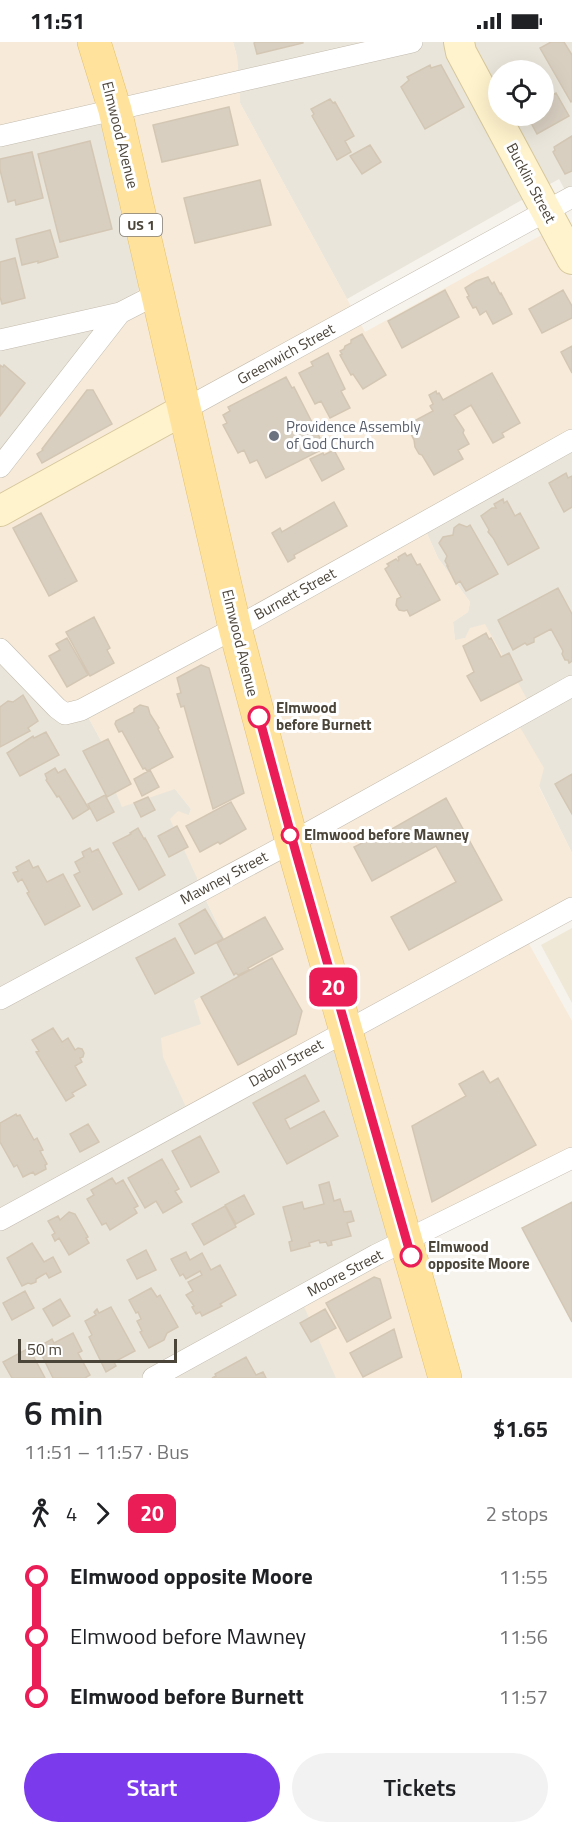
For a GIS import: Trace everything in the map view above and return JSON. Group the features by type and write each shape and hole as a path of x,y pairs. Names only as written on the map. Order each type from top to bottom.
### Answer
{"main road":[{"name":"Elmwood Avenue","path":"94,42 115,110 235,628 292,842 445,1378"}],"street":[{"path":"0,136 412,42"},
{"name":"Bucklin Street","path":"459,42 461,52 572,259"},
{"name":"Greenwich Street","path":"0,511 572,197"},
{"path":"0,340 120,313 157,294"},
{"path":"0,467 120,313"},
{"name":"Burnett Street","path":"0,649 57,708 65,714 81,710 235,628 572,441"},
{"name":"Mawney Street","path":"0,999 292,842 572,686"},
{"name":"Daboll Street","path":"0,1220 572,908"},
{"name":"Moore Street","path":"153,1378 376,1255 572,1158"}],"shaded area":[{"path":"0,42 233,42 237,57 240,103 365,332 547,232 572,278 572,433 420,518 438,558 470,602 468,612 453,622 455,640 465,638 470,628 485,624 527,699 511,712 544,768 539,787 572,853 572,902 520,928 572,1021 572,1151 399,1237 438,1378 336,1378 297,1291 399,1235 343,1030 186,1107 163,1057 161,1038 201,1024 194,1001 242,974 198,884 170,819 178,811 189,815 191,809 175,789 122,807 107,772 111,759 81,704 58,704 0,654 0,458 101,323 146,283 108,110 0,129"},
{"path":"233,42 572,42 572,203 559,179 347,299 240,103 237,57"},
{"path":"102,108 146,284 101,323 0,458 0,129"},
{"path":"572,433 572,853 539,786 511,712 527,699 465,638 455,641 453,622 468,612 470,602 438,558 420,518"},
{"path":"0,654 81,704 111,759 175,789 191,809 189,815 198,884 242,974 194,1001 335,1030 399,1235 336,1378 0,1378"},
{"path":"572,928 572,1003 541,945"}],"building":[{"path":"255,42 303,42 303,43 257,54"},
{"path":"551,42 564,42 572,55 571,102 554,72 554,60 547,60 540,48"},
{"path":"430,65 431,68 441,65 464,107 425,129 401,87 409,80 407,77"},
{"path":"556,93 569,116 554,124 554,94"},
{"path":"330,99 333,103 335,102 354,136 345,141 351,152 337,160 312,116 314,114 311,109"},
{"path":"229,107 238,145 162,162 153,125"},
{"path":"533,126 551,126 537,134"},
{"path":"572,136 572,171 565,174 553,152 554,147"},
{"path":"90,141 112,229 60,242 38,154"},
{"path":"370,145 381,162 362,174 350,156"},
{"path":"32,152 43,198 16,205 15,200 8,202 0,170 0,159"},
{"path":"260,180 271,225 195,243 184,198"},
{"path":"50,230 58,257 22,265 16,239"},
{"path":"15,258 25,298 2,304 0,262"},
{"path":"488,277 492,284 494,282 512,314 493,324 486,311 480,315 476,307 473,308 465,288"},
{"path":"445,290 459,317 402,348 388,321"},
{"path":"563,290 572,306 572,318 542,333 529,309"},
{"path":"362,334 386,375 363,389 353,374 351,375 340,355 342,354 340,351 351,343 351,340"},
{"path":"572,346 572,373 561,352"},
{"path":"328,353 345,389 341,391 350,408 330,418 321,401 315,404 299,373 313,366 311,362"},
{"path":"0,365 3,367 4,365 25,383 0,416"},
{"path":"492,373 520,423 502,433 504,437 493,443 471,405 454,415 464,430 463,433 469,444 458,450 463,459 434,475 415,447 408,428 418,423 416,420 433,411 429,395 436,391 443,400"},
{"name":"Providence Assembly of God Church","path":"286,377 292,388 294,387 325,448 266,478 257,460 250,463 244,450 238,453 223,425 227,423 223,415 230,411 228,407"},
{"path":"87,390 93,390 112,424 42,463 37,454 43,450"},
{"path":"334,450 344,469 322,481 310,459"},
{"path":"566,473 568,478 572,476 572,507 564,512 549,483"},
{"path":"503,499 504,503 507,501 515,516 520,513 539,548 508,565 481,516 492,508 496,508 494,504"},
{"path":"334,502 347,526 294,555 295,558 288,562 272,533 280,528 282,532"},
{"path":"41,513 77,581 49,596 13,528"},
{"path":"459,524 467,527 470,525 498,574 466,591 460,581 456,584 445,561 447,556 439,543 443,537 453,535 454,528"},
{"path":"405,553 407,556 411,554 417,565 420,564 440,600 410,616 407,610 399,610 396,605 397,599 401,597 385,569 389,566 387,564 396,559 398,561 398,557"},
{"path":"558,588 572,614 572,661 569,663 565,660 563,651 551,629 534,638 534,642 527,645 525,643 513,650 498,620"},
{"path":"94,617 110,648 107,650 114,663 90,676 66,632"},
{"path":"486,633 501,657 509,653 522,680 481,701 467,676 474,672 463,646"},
{"path":"67,638 88,675 67,687 49,656 60,650 56,644"},
{"path":"201,665 209,668 244,793 213,809 184,706 181,707 177,694 181,693 177,678"},
{"path":"23,695 38,721 28,728 30,731 0,747 0,707"},
{"path":"140,705 148,707 173,757 147,771 143,769 122,731 119,732 115,724 116,721 134,712 134,709"},
{"path":"46,732 59,755 20,776 7,753 33,736 34,738"},
{"path":"108,739 131,784 107,797 83,751"},
{"path":"55,768 58,773 65,769 89,809 73,819 46,780 45,774"},
{"path":"150,770 159,787 142,796 134,779"},
{"path":"572,774 572,814 555,784"},
{"path":"105,795 114,812 97,821 88,804"},
{"path":"148,797 155,810 141,817 134,803"},
{"path":"446,798 502,900 409,950 391,917 456,882 436,846 372,881 354,847 370,839 371,841"},
{"path":"231,802 246,829 200,852 186,826"},
{"path":"177,826 188,847 169,857 158,836"},
{"path":"138,828 165,875 139,890 113,843"},
{"path":"90,848 92,852 98,849 122,894 93,910 74,875 80,872 75,862 84,857 82,852"},
{"path":"29,860 33,868 38,866 47,882 63,874 80,906 45,925 22,879 18,882 13,873 18,871 16,867"},
{"path":"205,909 223,939 195,954 179,924"},
{"path":"265,917 283,949 248,968 249,970 234,975 217,943"},
{"path":"175,938 194,973 155,994 136,958"},
{"path":"272,958 302,1011 296,1034 238,1065 201,997"},
{"path":"53,1028 62,1042 68,1038 75,1050 82,1049 84,1053 80,1058 82,1062 75,1066 86,1085 72,1093 74,1096 66,1101 36,1052 39,1051 32,1040"},
{"path":"483,1071 490,1083 498,1078 536,1145 432,1202 412,1126 466,1096 459,1084"},
{"path":"305,1075 319,1101 285,1119 290,1129 324,1111 338,1136 287,1164 253,1103"},
{"path":"16,1114 20,1115 34,1140 37,1138 43,1150 40,1151 47,1164 46,1169 35,1175 33,1172 23,1177 17,1165 14,1167 0,1142 0,1123"},
{"path":"88,1124 99,1142 80,1152 70,1134"},
{"path":"200,1136 219,1172 191,1187 172,1151"},
{"path":"162,1159 179,1189 175,1191 182,1202 163,1213 156,1201 145,1208 128,1178"},
{"path":"112,1178 116,1184 123,1180 138,1206 134,1208 137,1213 110,1230 106,1223 102,1225 87,1199 94,1195 91,1190"},
{"path":"329,1182 334,1201 340,1199 344,1212 351,1211 354,1221 347,1223 351,1236 331,1241 332,1245 328,1246 326,1242 320,1243 319,1240 309,1243 310,1246 291,1251 289,1242 292,1241 283,1207 302,1202 304,1209 324,1204 319,1185"},
{"path":"244,1195 254,1214 236,1224 225,1205"},
{"path":"572,1202 572,1322 522,1228"},
{"path":"225,1206 236,1227 204,1245 192,1224"},
{"path":"69,1212 75,1214 89,1243 69,1255 59,1238 55,1241 52,1235 55,1233 48,1221 58,1216 60,1220"},
{"path":"32,1243 44,1262 53,1257 61,1272 49,1278 46,1273 36,1279 36,1282 22,1286 7,1258"},
{"path":"146,1250 156,1270 137,1279 127,1260"},
{"path":"186,1252 190,1260 202,1253 211,1270 220,1265 236,1295 220,1304 222,1306 202,1316 200,1312 196,1314 192,1307 194,1306 186,1295 193,1291 188,1282 202,1275 200,1271 186,1279 183,1274 180,1276 171,1259"},
{"path":"374,1277 380,1279 391,1318 347,1342 326,1303"},
{"path":"151,1288 157,1297 160,1295 178,1327 167,1333 164,1340 149,1348 140,1332 142,1331 137,1321 141,1319 129,1300"},
{"path":"25,1291 34,1308 12,1320 3,1303"},
{"path":"60,1299 70,1316 53,1326 43,1309"},
{"path":"111,1307 135,1351 114,1362 116,1366 106,1372 89,1337 92,1335 85,1321 96,1315 94,1312 97,1309 99,1313"},
{"path":"325,1309 336,1328 311,1342 300,1323"},
{"path":"394,1329 402,1357 363,1377 350,1353"},
{"path":"73,1333 82,1351 78,1353 90,1375 85,1378 53,1378 38,1347 52,1339 54,1343"},
{"path":"29,1348 45,1378 12,1378 3,1362"},
{"path":"246,1357 256,1375 263,1372 266,1378 212,1378 216,1376 215,1374"}],"bus line":[{"name":"20","path":"259,717 411,1256"}],"place":[{"name":"Providence Assembly of God Church","path":"274,436"},
{"name":"Elmwood before Burnett","path":"259,717"},
{"name":"Elmwood before Mawney","path":"290,835"},
{"name":"Elmwood opposite Moore","path":"411,1256"}]}
